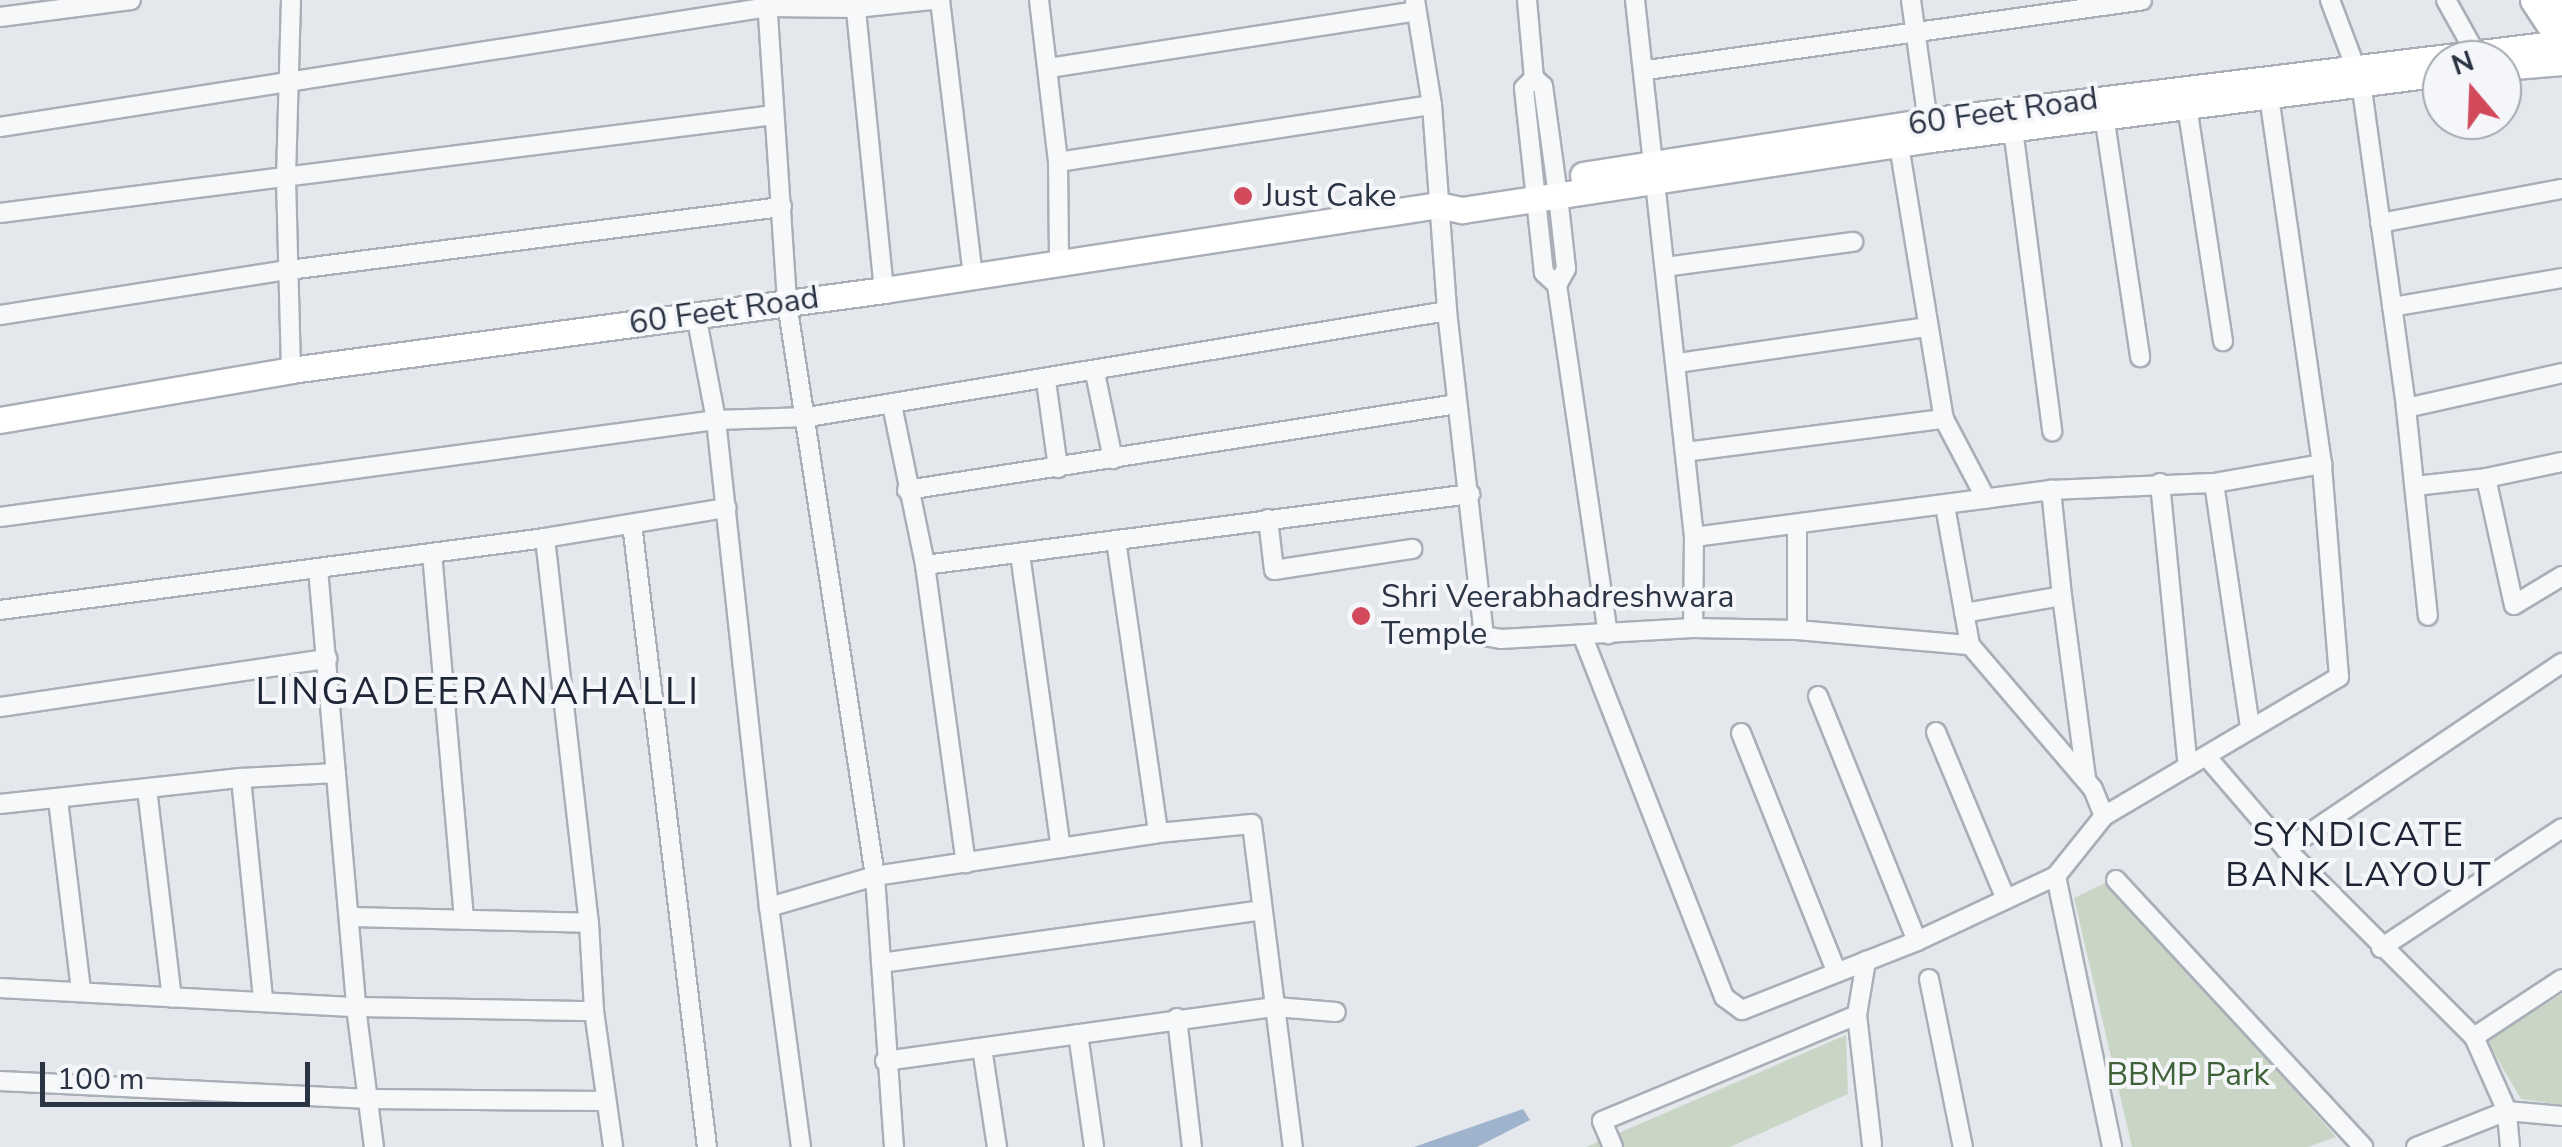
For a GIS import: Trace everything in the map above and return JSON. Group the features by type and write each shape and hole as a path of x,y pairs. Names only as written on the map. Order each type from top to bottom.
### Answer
{"street":[{"path":"0,17 131,0"},
{"path":"290,370 286,178 291,0"},
{"path":"0,126 767,4 936,0 972,276"},
{"path":"1040,0 1058,162 1059,262"},
{"path":"1527,0 1534,78 1524,88 1566,269 1557,285 1608,634"},
{"path":"1636,0 1694,537 1693,628"},
{"path":"1911,0 1929,130"},
{"path":"1646,70 2142,0"},
{"path":"2330,0 2358,74 2406,408 2428,616"},
{"path":"2446,0 2468,40"},
{"path":"2533,0 2562,43"},
{"path":"2554,0 2562,12"},
{"path":"767,4 787,303 808,418 875,876 894,1147"},
{"path":"855,4 884,290"},
{"path":"1049,68 1415,6 1443,205 1448,311 1484,636 1583,638 1693,628 1796,630 1970,644"},
{"name":"60 Feet Road","path":"2522,47 2562,43"},
{"name":"60 Feet Road","path":"0,420 290,370 884,290 1443,205 1462,210 1546,189 1656,172 2422,62"},
{"path":"2522,66 2562,62"},
{"name":"60 Feet Road","path":"2358,74 2422,73"},
{"path":"1583,638 1724,996 1742,1010 1917,940 2056,876 2104,816 2340,676 2322,464 2268,85"},
{"name":"60 Feet Road","path":"1929,130 2013,129 2187,106 2268,85"},
{"path":"1058,162 1432,106"},
{"path":"2187,106 2222,341"},
{"path":"0,214 774,114"},
{"path":"2104,115 2140,357"},
{"path":"2013,129 2052,431"},
{"path":"1898,135 1944,419 1986,498"},
{"path":"2380,223 2562,189"},
{"path":"0,315 288,270 782,206"},
{"path":"1665,267 1853,242"},
{"path":"2392,307 2562,278"},
{"path":"0,516 716,420 808,418 1448,311"},
{"path":"696,315 716,420 768,907 800,1147"},
{"path":"1677,362 1927,327"},
{"path":"2406,408 2562,372"},
{"path":"1094,373 1113,459"},
{"path":"1046,380 1058,468"},
{"path":"892,404 924,565 966,863"},
{"path":"907,490 1457,404"},
{"path":"1685,452 1944,419"},
{"path":"2415,486 2486,478 2562,462"},
{"path":"1694,537 2051,490 2214,483 2322,464"},
{"path":"2486,478 2514,605 2562,576"},
{"path":"2160,483 2188,767"},
{"path":"2214,483 2250,728"},
{"path":"2051,490 2086,780"},
{"path":"924,565 1470,494"},
{"path":"1944,506 1970,644 2086,780 2104,816"},
{"path":"0,610 545,538 726,508"},
{"path":"1268,518 1274,570 1412,549"},
{"path":"632,524 707,1147"},
{"path":"1796,630 1797,526"},
{"path":"545,538 589,924 604,1101 613,1147"},
{"path":"1116,540 1158,833"},
{"path":"432,553 464,920"},
{"path":"1020,554 1061,848"},
{"path":"318,569 356,1006 374,1147"},
{"path":"1964,613 2062,596"},
{"path":"0,707 327,659"},
{"path":"2286,849 2562,663"},
{"path":"1818,696 1917,940"},
{"path":"1936,732 2006,899"},
{"path":"1741,733 1836,973"},
{"path":"2206,756 2286,849 2474,1037 2506,1110 2510,1147"},
{"path":"0,804 242,778 336,774"},
{"path":"242,778 262,999"},
{"path":"147,790 172,998"},
{"path":"58,800 81,991"},
{"path":"768,907 875,876 1158,833 1252,824 1293,1147"},
{"path":"2381,948 2562,828"},
{"path":"2056,876 2112,1147"},
{"path":"2116,880 2364,1147"},
{"path":"880,963 1261,910"},
{"path":"350,917 589,924"},
{"path":"1866,961 1856,1014 1869,1146"},
{"path":"1928,979 1963,1147"},
{"path":"2474,1037 2562,979"},
{"path":"0,988 356,1006 594,1011"},
{"path":"885,1061 1276,1007 1336,1012"},
{"path":"1613,1147 1602,1121 1856,1014"},
{"path":"1177,1018 1192,1147"},
{"path":"1078,1034 1094,1147"},
{"path":"982,1048 997,1147"},
{"path":"0,1081 370,1098 604,1101"},
{"path":"2416,1147 2506,1110 2562,1116"}],"green space":[{"name":"BBMP Park","path":"2109,881 2336,1137 2308,1147 2132,1147 2074,898"},
{"path":"2562,994 2562,1105 2521,1099 2487,1041"},
{"path":"1846,1035 1848,1094 1730,1147 1586,1147"}],"water":[{"path":"1523,1109 1530,1120 1477,1147 1414,1147"}],"place":[{"name":"Just Cake","path":"1243,196"},
{"name":"Shri Veerabhadreshwara Temple","path":"1361,616"}],"district":[{"name":"LINGADEERANAHALLI","path":"478,692"},
{"name":"SYNDICATE BANK LAYOUT","path":"2359,855"}]}
